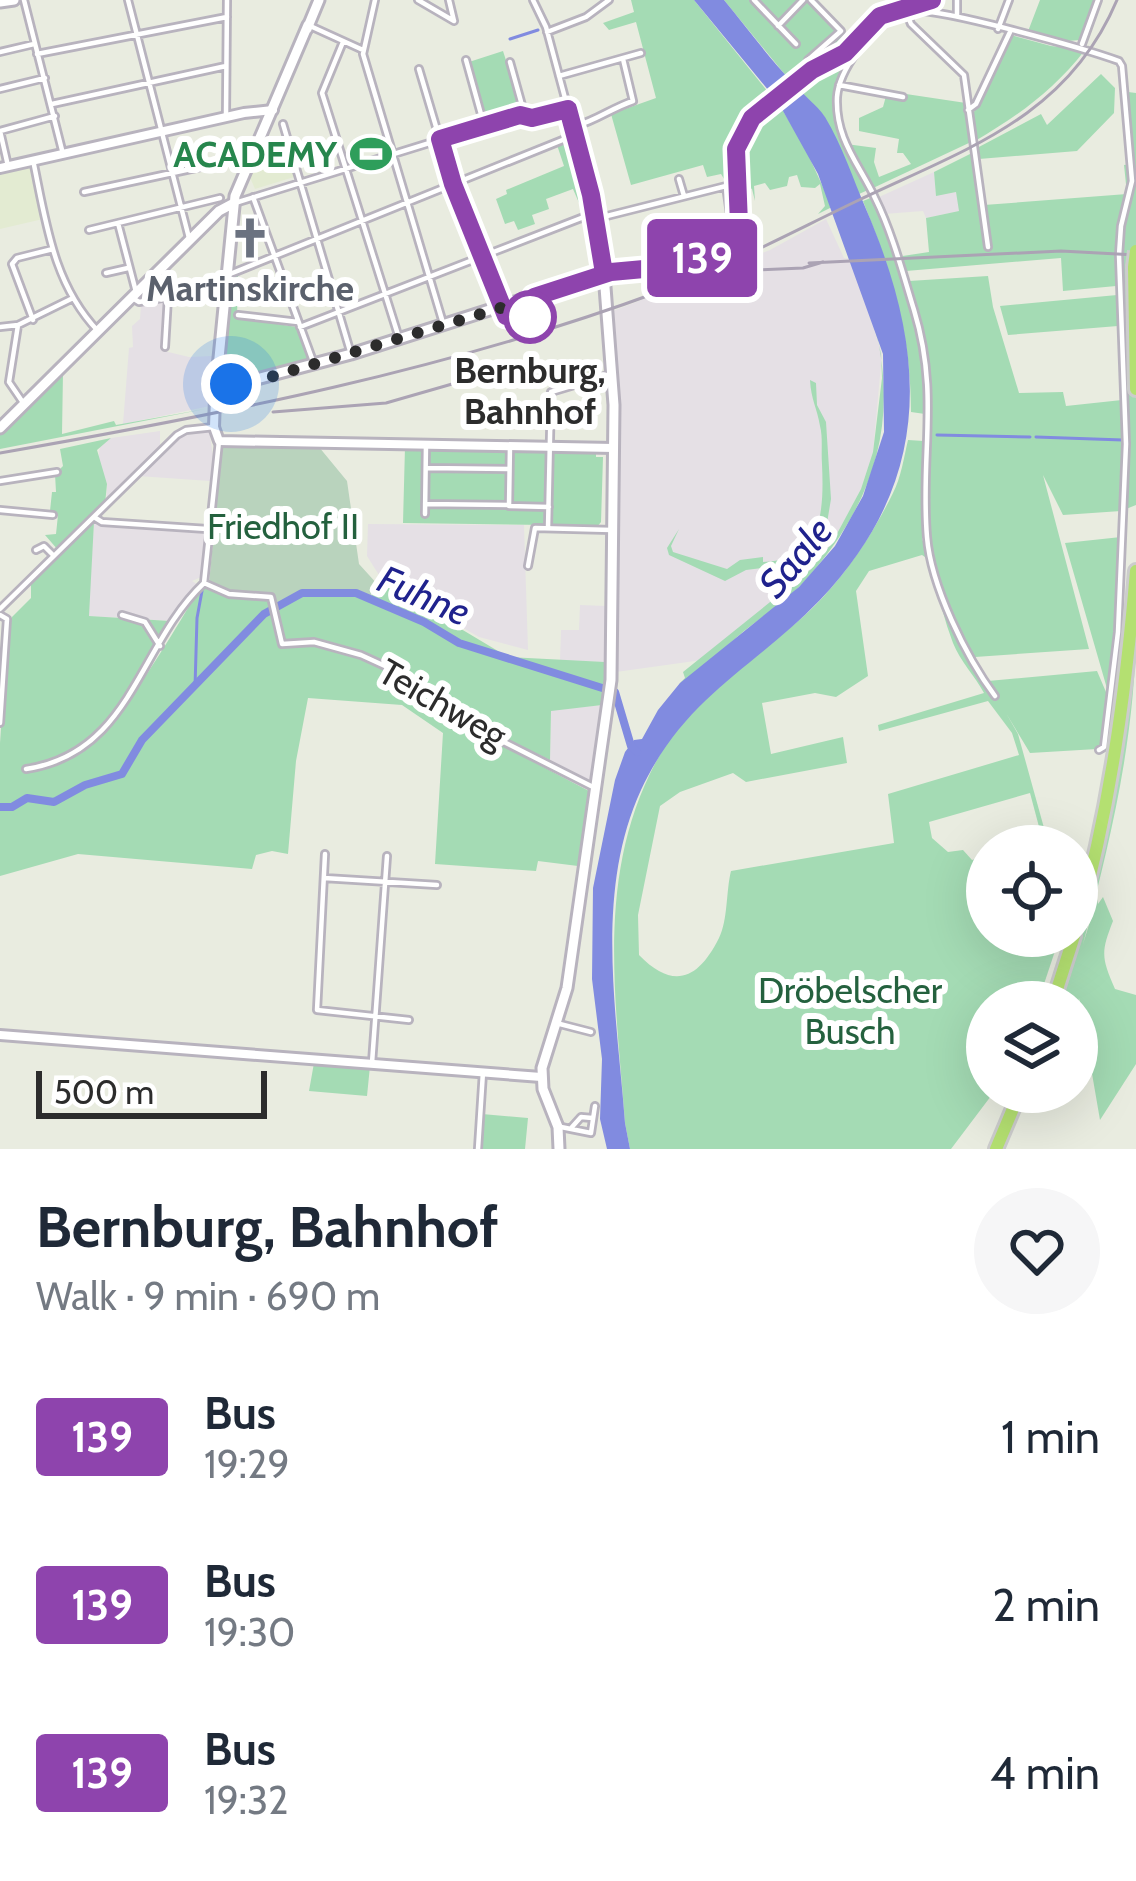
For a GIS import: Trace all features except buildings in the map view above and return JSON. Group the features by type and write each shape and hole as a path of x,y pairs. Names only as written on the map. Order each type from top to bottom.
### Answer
{"main road":[{"path":"0,2 14,0"},
{"path":"319,0 234,203 218,368 226,381 244,385 604,274 688,265 730,242 736,234 736,149 746,127 803,77 845,53 880,16 932,0"},
{"path":"0,428 222,208 234,203"},
{"path":"1136,258 1136,389"},
{"path":"559,1149 558,1127 541,1076 567,988 610,690 614,448 604,274"},
{"path":"1098,837 1128,667 1136,571"},
{"path":"996,1149 1011,1113"}],"street":[{"path":"24,0 64,154"},
{"path":"128,0 190,239"},
{"path":"226,117 227,0"},
{"path":"375,0 363,50 443,323"},
{"path":"418,0 433,4 454,21 449,0"},
{"path":"533,0 547,32 574,131 604,274"},
{"path":"754,0 796,44"},
{"path":"778,26 807,0 841,31 808,60"},
{"path":"957,0 957,16"},
{"path":"998,28 1010,0"},
{"path":"1081,46 1098,0"},
{"path":"547,32 586,17 607,1"},
{"path":"903,6 911,24 964,74 988,247"},
{"path":"995,696 948,609 928,545 929,380 906,287 874,196 844,143 837,110 839,86 880,24 903,6 1081,46 1119,61 1132,181 1119,255 1126,444 1117,653 1104,747 1099,750"},
{"path":"37,55 226,17"},
{"path":"308,25 363,50"},
{"path":"968,110 976,104 1010,32"},
{"path":"344,42 322,93 399,338"},
{"path":"0,52 34,44"},
{"path":"559,76 641,53"},
{"path":"229,270 407,203 603,118 615,107 633,101 622,58"},
{"path":"466,60 484,125"},
{"path":"510,62 525,116"},
{"path":"52,104 226,66"},
{"path":"419,69 453,184 503,308"},
{"path":"0,89 45,78"},
{"path":"839,86 903,97"},
{"path":"234,203 484,125 568,109"},
{"path":"55,116 0,131 4,167 273,110"},
{"path":"283,124 351,354"},
{"path":"33,160 53,249 71,299 98,331"},
{"path":"85,192 249,160"},
{"path":"679,179 684,196"},
{"path":"237,188 251,197 314,364"},
{"path":"238,315 299,325 595,216 728,188 736,234"},
{"path":"89,230 220,198"},
{"path":"118,223 139,302 222,290"},
{"path":"32,320 12,264 17,257 53,249"},
{"path":"1119,255 1136,258"},
{"path":"106,273 128,268"},
{"path":"165,347 168,297"},
{"path":"0,327 32,320 71,299"},
{"path":"18,325 10,382 24,404"},
{"path":"26,769 66,760 94,740 204,583 219,441 214,427 219,344"},
{"path":"548,529 551,392 612,374"},
{"path":"215,397 226,381"},
{"path":"0,723 7,619 0,612 177,435 214,427"},
{"path":"219,441 614,448"},
{"path":"425,514 426,444"},
{"path":"509,505 510,445"},
{"path":"426,468 509,469"},
{"path":"0,481 57,472"},
{"path":"425,504 549,507"},
{"path":"0,510 52,514"},
{"path":"94,517 209,530"},
{"path":"528,566 534,529 612,530"},
{"path":"36,550 44,546 54,556"},
{"name":"Teichweg","path":"204,583 229,594 272,597 282,644 314,642 361,655 398,672 494,737 596,788"},
{"path":"122,615 145,622 160,646"},
{"path":"326,854 315,1005 325,1013 409,1019"},
{"path":"372,1063 387,856"},
{"path":"324,878 436,885"},
{"path":"556,1023 591,1032"},
{"path":"0,1035 541,1076"},
{"path":"478,1149 483,1072"},
{"path":"558,1127 593,1132 595,1106"},
{"path":"572,1127 581,1117 593,1118"}],"shaded area":[{"path":"283,139 294,177 255,189 248,173 261,146"},
{"path":"31,165 43,219 0,229 0,172"},
{"path":"934,172 936,195 956,192 960,211 926,218 923,211 884,214 879,197"},
{"path":"826,219 844,258 852,259 882,354 873,452 861,489 832,543 810,570 702,660 616,672 613,311 770,250"},
{"path":"165,301 164,351 213,356 210,406 123,424 132,326 140,319 141,305"},
{"path":"209,429 210,481 138,476 179,437"},
{"path":"160,431 160,451 106,504 107,484 98,461 100,445 111,438"},
{"path":"94,522 205,532 201,577 192,581 197,584 170,621 88,616"},
{"path":"368,524 524,525 528,650 479,637 384,583 367,556"},
{"path":"580,605 606,606 605,662 560,661 561,630 579,630"},
{"path":"602,705 589,783 550,760 551,710"}],"green space":[{"path":"631,0 694,0 772,97 749,118 737,139 732,164 734,195 721,174 707,177 703,165 631,185 611,114 656,98 636,22 609,30 603,23 634,12"},
{"path":"724,0 807,0 852,43 791,82"},
{"path":"1040,0 1096,0 1080,40 1056,42 1027,34"},
{"path":"1011,35 1085,50 1034,101 975,141 972,116"},
{"path":"858,48 839,83 835,111 847,153 868,190 859,194 824,116 796,88"},
{"path":"503,51 522,110 485,121 469,62"},
{"path":"1101,74 1115,88 1114,113 1077,151 979,159 977,148 1041,114 1047,125"},
{"name":"Dröbelscher Busch","path":"1128,92 1136,93 1136,505 1121,511 1063,515 1043,475 1089,649 975,657 988,681 1097,671 1109,699 1103,741 1097,749 1030,753 1006,713 1018,734 1043,825 1039,825 1030,793 929,822 932,838 948,852 966,853 966,957 1053,957 1045,981 966,981 966,1113 978,1113 951,1149 630,1149 617,1023 615,926 628,832 644,786 668,741 695,707 811,610 838,579 893,493 908,440 924,441 925,414 911,412 908,356 898,304 863,201 873,197 896,257 929,252 926,218 959,211 956,192 936,196 934,172 974,152 984,205 1127,194 1124,165 1132,164","holes":["1061,258 1063,291 1116,286 1117,295 1000,306 1008,335 1118,326 1122,400 1066,406 1063,392 1019,393 988,276 909,281 906,271","924,472 929,537 946,622 956,650 984,693 878,725 879,731 988,701 1012,733 1019,755 888,794 894,843 731,871 724,923 702,963 674,976 651,966 639,955 638,915 660,806 680,792 733,773 746,782 847,763 843,737 771,754 762,703 815,693 836,697 868,676 856,591 869,571 922,555 928,559 922,538"]},
{"path":"906,94 966,103 971,142 871,189 846,144 876,148 879,177 911,164 903,153 897,153 899,139 859,131 859,118 883,107 886,96 903,98"},
{"path":"778,102 832,207 818,214 825,206 820,184 801,187 797,175 789,177 787,186 770,190 765,183 754,186 755,201 752,189 744,185 743,160 749,139"},
{"path":"572,140 588,210 583,212 573,189 546,199 549,209 532,215 535,224 518,230 514,221 505,224 496,199 507,194 506,190 564,166 557,145"},
{"path":"238,275 237,318 297,327 309,361 241,382 229,380 222,372 227,283"},
{"path":"882,367 882,424 876,458 848,522 827,553 795,591 679,684 685,678 683,672 810,570 832,543 861,489 873,452"},
{"path":"63,372 62,434 114,421 116,425 205,409 0,449 0,434"},
{"path":"810,380 816,383 817,405 826,422 831,499 827,523 811,550 795,564 746,570 725,581 669,555 667,548 679,529 673,552 727,569 740,560 783,559 809,543 820,515 822,482 821,430"},
{"path":"111,438 97,450 107,484 105,504 58,550 45,535 56,534 58,515 50,511 55,474 63,466 60,449"},
{"name":"Friedhof II","path":"222,444 319,447 347,481 359,564 379,586 370,596 301,594 276,604 273,596 229,594 209,584"},
{"path":"405,447 547,449 546,525 403,523"},
{"path":"596,451 596,457 603,457 601,522 597,527 553,526 552,452"},
{"path":"94,522 89,616 170,621 202,580 114,715 71,757 87,747 124,707 201,587 230,596 270,598 273,605 300,596 366,601 384,583 508,657 605,662 602,705 551,711 550,760 446,703 488,738 589,791 578,866 538,861 536,871 435,864 443,733 402,705 308,698 296,761 288,854 256,855 252,869 78,854 0,876 0,743 8,621 31,598 31,581"},
{"path":"1121,537 1117,631 1108,692 1065,543"},
{"path":"1136,625 1132,706 1098,885 1098,849"},
{"path":"1103,897 1113,921 1104,955 1107,969 1115,989 1136,995 1136,1064 1100,1120 1098,981 1063,981 1071,957 1098,957 1098,904"},
{"path":"314,1063 370,1066 367,1096 309,1091"},
{"path":"482,1114 528,1118 525,1149 479,1149"}],"water":[{"path":"694,0 724,0 831,128 887,263 901,314 909,365 909,414 901,462 884,509 857,555 820,600 699,707 678,730 641,790 626,829 613,912 614,997 630,1149 607,1149 600,1119 602,1059 592,979 593,888 625,752 634,740 642,739 680,683 799,587 835,546 863,496 884,432 883,354 818,174 778,102"}],"waterway":[{"path":"510,39 538,30"},
{"path":"937,435 1030,437"},
{"path":"1036,437 1123,440"},
{"path":"195,687 202,591"},
{"name":"Fuhne","path":"0,807 12,807 27,798 54,802 85,785 122,774 142,740 264,614 302,593 356,593 424,622 459,643 615,692 637,752"}],"railway":[{"path":"0,453 251,405 417,367 581,319 686,281 938,164 1010,125 1071,73 1117,0"},
{"path":"809,263 1061,251 1136,255"},
{"path":"755,270 803,268 823,262"},
{"path":"273,412 386,403 473,378"}],"bus line":[{"name":"139","path":"603,267 591,195 568,109 532,118 520,115 440,139 506,316 531,317 538,310 534,297 611,272 688,265 730,242 739,224 736,149 752,118 812,70 845,53 880,16 932,0"}],"place":[{"name":"ACADEMY","path":"371,154"},
{"name":"Martinskirche","path":"250,238"},
{"name":"Bernburg, Bahnhof","path":"530,317"}],"route":[{"path":"231,384 244,385 517,303 530,317"}],"water label":[{"name":"Saale","path":"795,557"}]}
